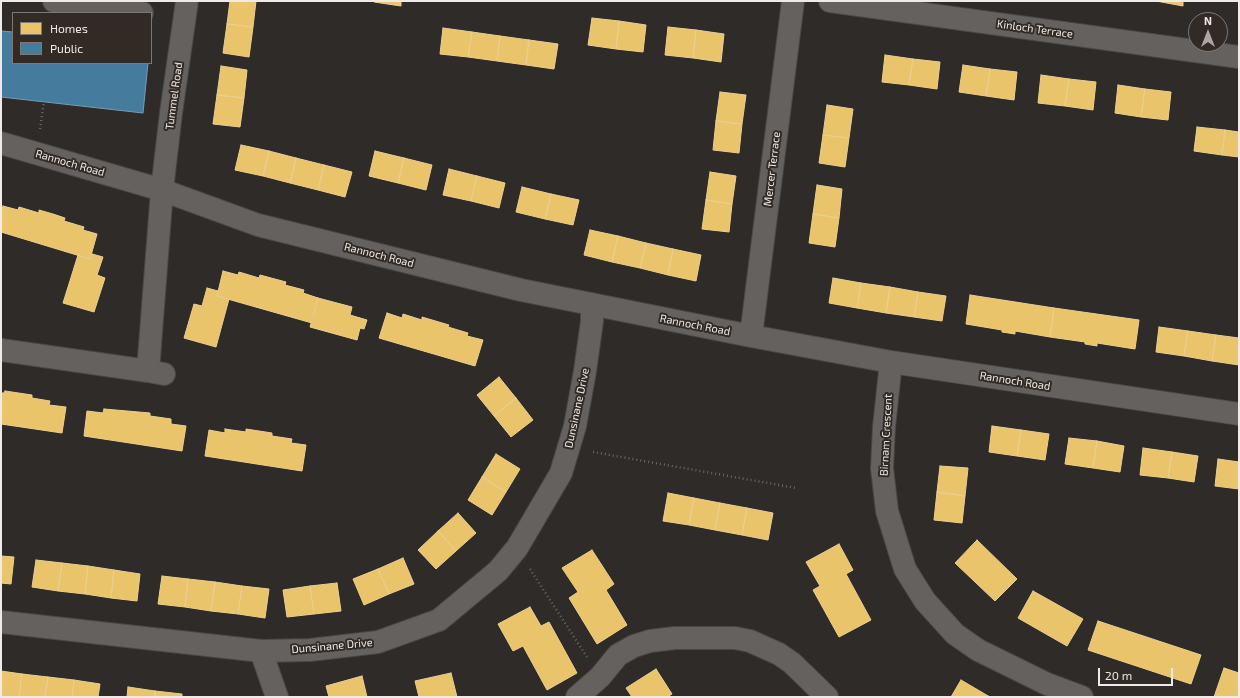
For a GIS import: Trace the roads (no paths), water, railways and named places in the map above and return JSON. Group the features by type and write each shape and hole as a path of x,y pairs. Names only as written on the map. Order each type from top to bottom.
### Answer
{"street":[{"path":"59,1 135,12"},
{"name":"Tummel Road","path":"162,190 187,1"},
{"name":"Mercer Terrace","path":"751,336 793,1"},
{"name":"Kinloch Terrace","path":"830,1 1239,58"},
{"name":"Rannoch Road","path":"1,143 162,190 258,225 521,290 751,336 892,362 1239,414"},
{"path":"1,350 156,372 162,190"},
{"name":"Dunsinane Drive","path":"1,622 261,651 310,650 378,642 439,620 498,571 517,548 561,473 575,426 592,321 592,304"},
{"name":"Birnam Crescent","path":"892,362 884,427 882,468 887,511 905,569 924,601 955,634 978,650 1044,690 1082,697"},
{"path":"577,697 600,677 618,655 634,646 675,638 735,638 750,641 779,654 792,663 827,697"},
{"path":"261,651 277,697"}]}
